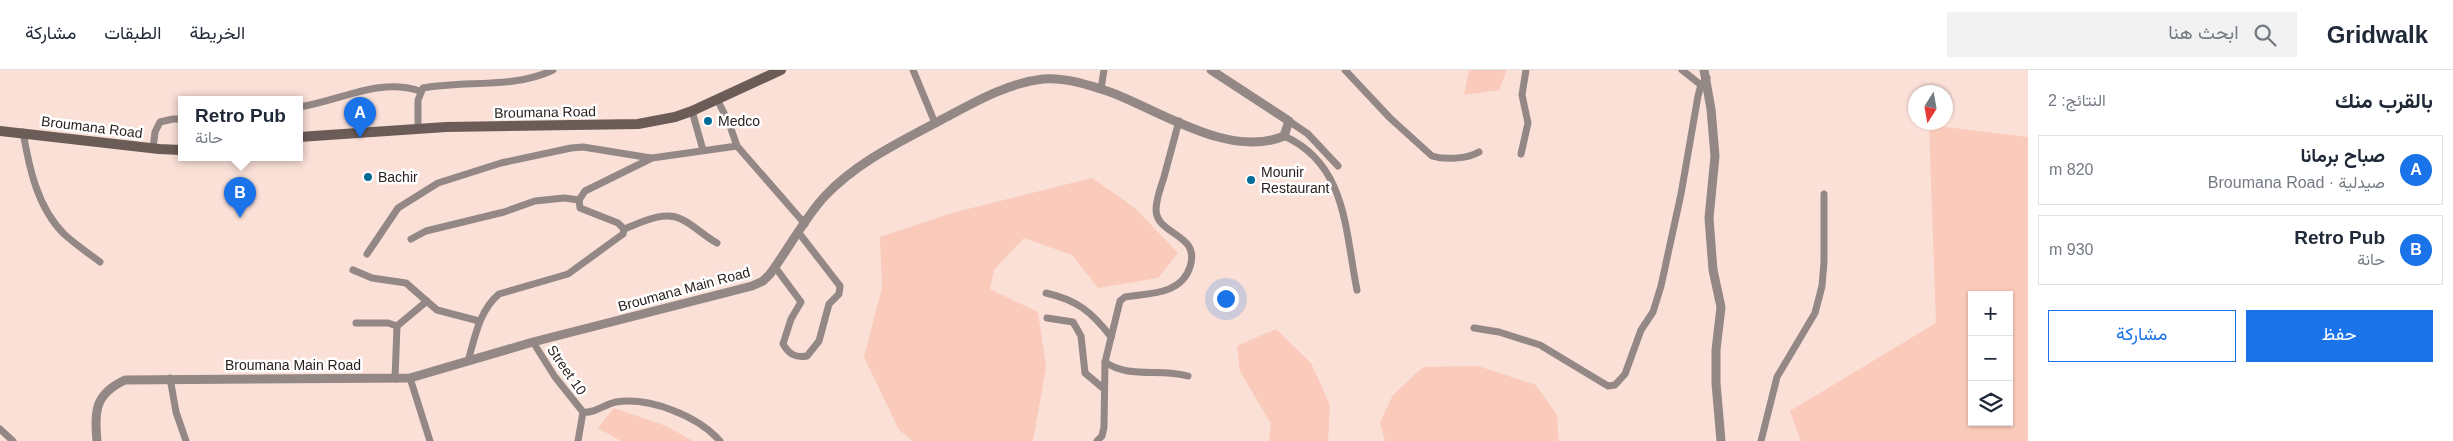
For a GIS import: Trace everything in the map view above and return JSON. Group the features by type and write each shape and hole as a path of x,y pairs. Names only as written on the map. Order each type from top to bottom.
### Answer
{"main road":[{"name":"Broumana Road","path":"303,137 418,129 638,124 675,117 692,111 718,101 781,70"},
{"name":"Broumana Road","path":"0,131 23,132 152,149 178,150"}],"street":[{"path":"303,106 325,102 376,87 395,85 420,91 434,86 516,81 553,70"},
{"path":"913,70 935,123"},
{"path":"1101,89 1104,70"},
{"path":"1211,70 1308,134 1338,166"},
{"path":"1344,70 1390,118 1432,156 1439,158 1472,156 1479,152"},
{"path":"1521,154 1528,123 1522,95 1526,70"},
{"path":"1682,70 1704,78"},
{"path":"1474,328 1499,332 1540,345 1608,386 1615,385 1623,378 1641,330 1653,312 1661,286 1704,78"},
{"path":"1704,78 1715,156 1709,218 1713,270 1721,307 1716,350 1716,382 1721,441"},
{"name":"Broumana Main Road","path":"97,441 95,416 98,406 108,390 125,380 170,378 410,378 532,342 752,286 763,281 775,267 823,198 856,168 935,123 1014,85 1044,79 1070,81 1101,89 1232,141 1256,143 1284,136"},
{"path":"418,129 418,100 420,91"},
{"path":"718,101 729,123 737,146 805,224"},
{"path":"692,111 703,150"},
{"path":"152,149 154,132 160,122 178,119"},
{"path":"1097,441 1102,436 1104,427 1105,362 1120,301 1125,297 1169,289 1181,283 1188,274 1192,259 1190,248 1184,240 1158,220 1156,210 1179,121"},
{"path":"1288,121 1284,136 1309,149 1335,186 1340,201 1356,290"},
{"path":"23,132 29,166 43,204 64,234 100,262"},
{"path":"624,229 618,222 580,208 579,200 585,191 652,158 737,146"},
{"path":"366,254 398,208 438,183 501,163 570,148 584,147 652,158"},
{"path":"1761,441 1777,377 1815,312 1822,286 1824,194"},
{"path":"412,239 426,231 504,212 535,200 550,198 579,200"},
{"path":"624,229 641,222 674,216 682,219 704,236 717,243"},
{"path":"468,361 484,309 499,294 568,274 623,234 624,229"},
{"path":"775,267 802,302 791,319 783,344 787,351 798,358 807,356 819,340 829,304 839,294 840,286 799,233"},
{"path":"352,270 372,278 406,283 443,312 479,321"},
{"path":"1046,294 1078,303 1099,321 1111,337"},
{"path":"395,379 397,326 427,301"},
{"path":"1047,318 1073,322 1078,328 1085,373 1104,389"},
{"path":"356,323 388,323 397,326"},
{"name":"Street 10","path":"532,342 555,377 583,412 620,402 658,406 691,420 720,441"},
{"path":"1105,362 1118,370 1128,372 1173,372 1188,376"},
{"path":"170,378 176,412 186,441"},
{"path":"410,378 430,441"},
{"path":"578,441 583,412"},
{"path":"0,429 13,441"}],"shaded area":[{"path":"1469,70 1507,70 1499,90 1464,95"},
{"path":"1953,128 2028,137 2028,441 1801,441 1790,411 1936,323 1929,130 1953,130"},
{"path":"1092,178 1135,208 1178,253 1158,278 1098,288 1072,255 1024,238 994,270 990,289 1038,312 1046,367 1033,441 913,441 899,430 864,357 882,288 880,237 952,213"},
{"path":"1276,329 1311,363 1330,405 1328,441 1269,441 1271,424 1240,371 1237,346"},
{"path":"1478,366 1536,385 1557,415 1559,441 1385,441 1380,422 1393,395 1423,367"},
{"path":"614,408 666,426 693,441 621,441 598,428"}],"place":[{"name":"Medco","path":"708,121"},
{"name":"صباح برمانا","path":"360,138"},
{"name":"Bachir","path":"368,177"},
{"name":"Mounir Restaurant","path":"1251,180"},
{"name":"Retro Pub","path":"240,218"}]}
